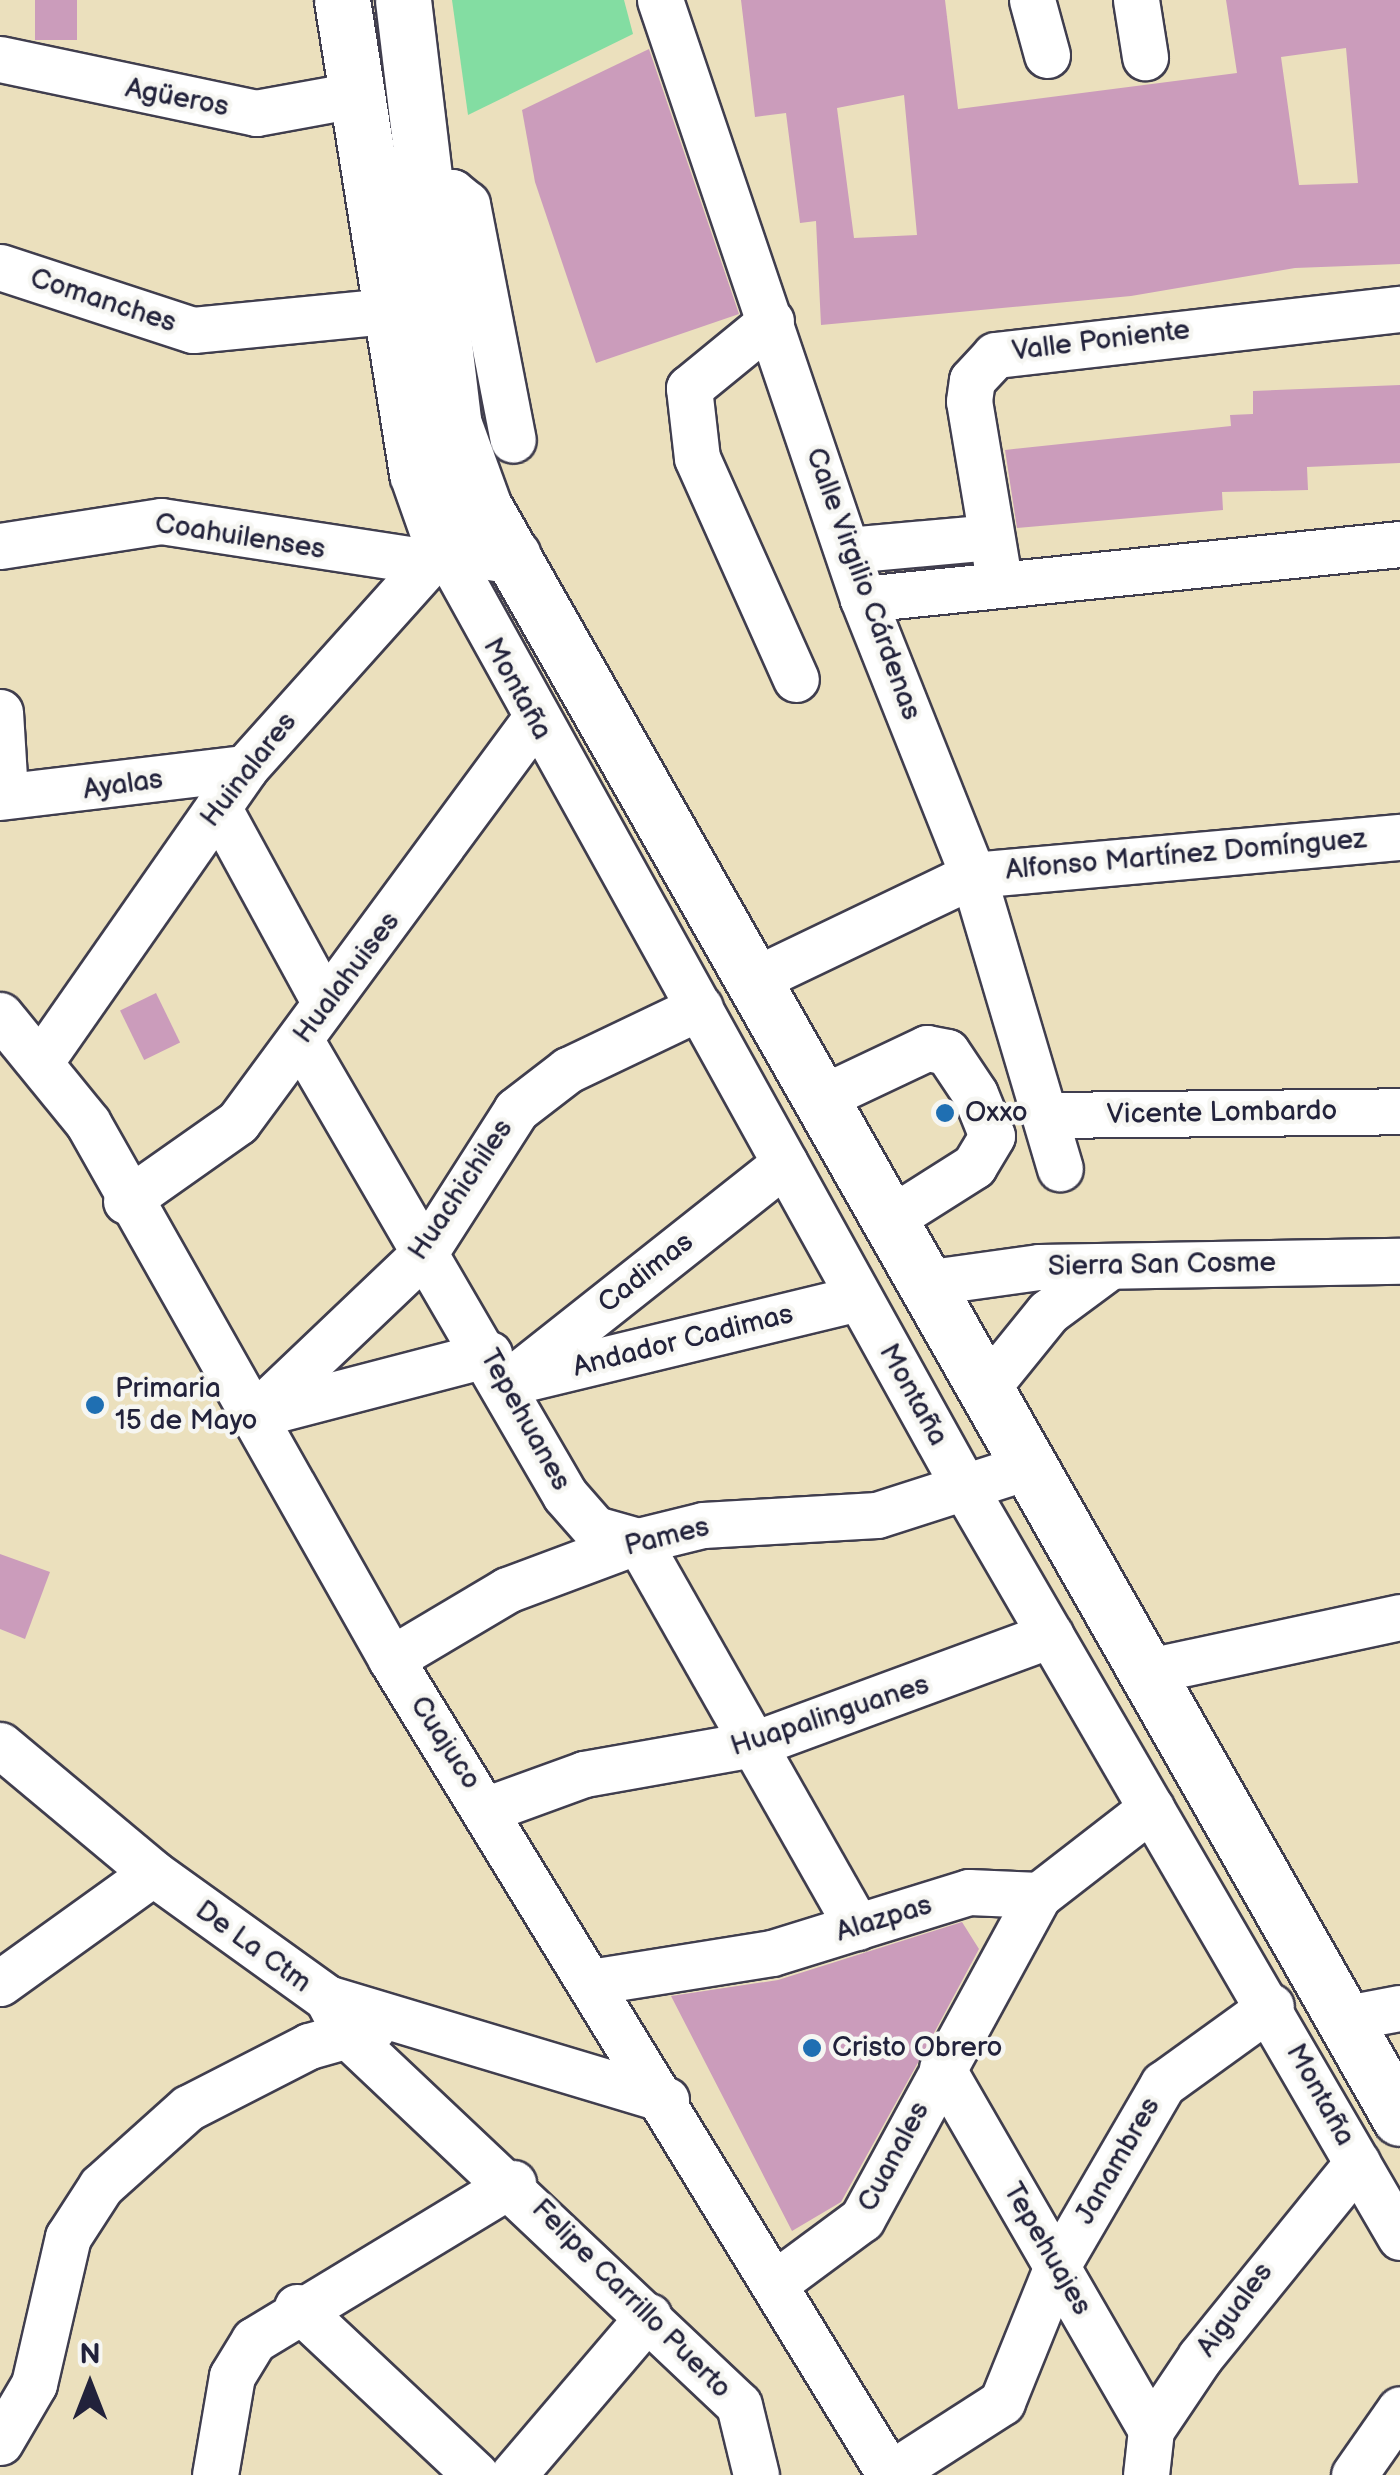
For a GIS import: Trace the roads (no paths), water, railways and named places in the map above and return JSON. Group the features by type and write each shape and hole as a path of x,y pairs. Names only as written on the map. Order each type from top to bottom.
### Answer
{"main road":[{"name":"Montaña","path":"342,0 405,428 432,552"},
{"name":"Montaña","path":"403,0 453,422 484,507 756,979 1023,1468 1400,2118"},
{"path":"432,552 513,556"}],"street":[{"name":"Calle Virgilio Cárdenas","path":"660,0 863,599 973,875 1060,1168"},
{"path":"1032,0 1046,55"},
{"path":"1136,0 1145,57"},
{"name":"Agüeros","path":"0,59 256,113 355,95"},
{"path":"368,195 452,192 471,214 513,440"},
{"name":"Comanches","path":"0,267 193,330 386,311"},
{"name":"Valle Poniente","path":"995,559 970,401 972,380 995,354 1400,310"},
{"path":"771,321 689,388 696,458 796,679"},
{"name":"Huinalares","path":"43,1058 246,768 432,552 484,507"},
{"name":"Coahuilenses","path":"0,546 161,521 432,552"},
{"path":"848,550 995,559 1400,544"},
{"name":"Montaña","path":"432,552 700,1008 966,1490 1271,2006 1400,2237"},
{"path":"863,599 995,559"},
{"path":"0,712 2,796"},
{"name":"Hualahuises","path":"126,1201 238,1122 534,721"},
{"name":"Ayalas","path":"2,796 246,768"},
{"path":"218,807 325,1003"},
{"name":"Alfonso Martínez Domínguez","path":"756,979 973,875 1400,837"},
{"name":"Huachichiles","path":"254,1416 426,1251 516,1110 568,1070 700,1008"},
{"name":"Cuajuco","path":"0,1015 43,1058 254,1416 391,1659 666,2100 890,2475"},
{"name":"Tepehuanes","path":"301,1041 498,1369 565,1495 595,1529 638,1541"},
{"path":"821,1098 928,1048 947,1052 975,1094 992,1136 974,1166 890,1220"},
{"name":"Vicente Lombardo","path":"1045,1114 1400,1111"},
{"name":"Cadimas","path":"254,1416 498,1369 785,1164"},
{"name":"Sierra San Cosme","path":"924,1283 1110,1266 1400,1261"},
{"path":"984,1391 1048,1312 1110,1266"},
{"name":"Andador Cadimas","path":"498,1369 859,1298"},
{"name":"Pames","path":"391,1659 507,1590 638,1541 703,1525 877,1515 966,1490 1023,1468"},
{"path":"638,1541 857,1927"},
{"path":"1144,1672 1400,1617"},
{"name":"Huapalinguanes","path":"488,1810 584,1774 754,1744 1050,1635"},
{"name":"De La Ctm","path":"0,1744 18,1780 153,1873 336,2016 405,2022 666,2100"},
{"path":"1039,1895 1151,1808"},
{"path":"0,1984 153,1873"},
{"name":"Alazpas","path":"591,1982 772,1954 969,1892 1039,1895"},
{"name":"Cuanales","path":"774,2284 862,2220 1039,1895"},
{"path":"1228,1933 1276,1906"},
{"name":"Janambres","path":"890,2475 1002,2402 1057,2266 1164,2084 1271,2006"},
{"path":"1341,2019 1400,2008"},
{"path":"0,2442 34,2384 68,2237 101,2186 188,2108 336,2016"},
{"name":"Felipe Carrillo Puerto","path":"336,2016 513,2182 738,2405 756,2475"},
{"name":"Tepehuajes","path":"942,2068 1151,2430"},
{"name":"Aiguales","path":"1146,2475 1151,2430 1280,2250 1357,2162"},
{"name":"Felipe Carrillo Puerto","path":"215,2475 232,2376 254,2340 297,2306 513,2182"},
{"path":"297,2306 476,2475"},
{"path":"513,2475 650,2316"},
{"path":"1354,2475 1400,2409"}],"place":[{"name":"Oxxo","path":"945,1113"},
{"name":"Primaria 15 de Mayo","path":"95,1405"},
{"name":"Cristo Obrero","path":"812,2048"}]}
